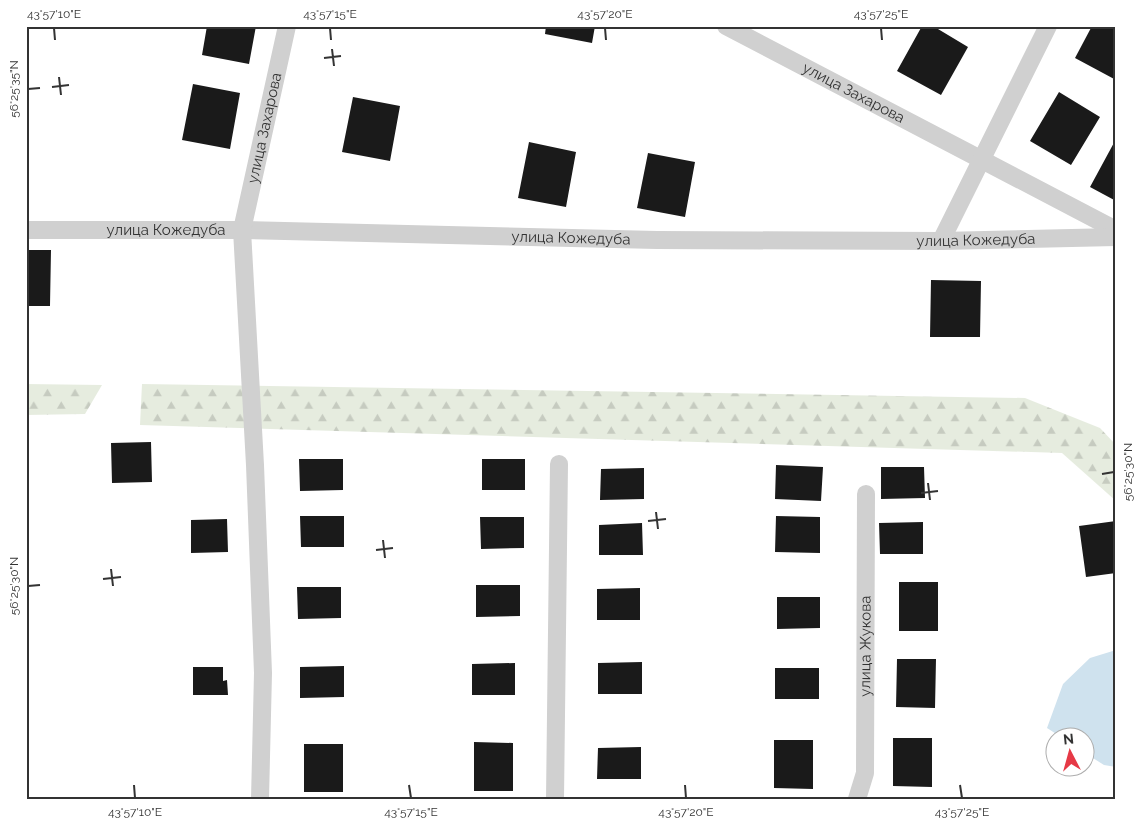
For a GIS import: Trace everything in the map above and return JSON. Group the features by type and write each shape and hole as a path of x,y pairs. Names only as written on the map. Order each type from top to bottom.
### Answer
{"street":[{"name":"улица Захарова","path":"260,799 264,673 242,230 287,26"},
{"name":"улица Захарова","path":"726,26 982,160"},
{"path":"941,241 1048,26"},
{"path":"982,160 1116,230"},
{"name":"улица Кожедуба","path":"26,230 242,230 657,240 941,241 1116,237"},
{"path":"554,799 559,464"},
{"name":"улица Жукова","path":"857,799 865,773 866,494"}],"green space":[{"path":"26,384 102,385 85,414 26,415"},
{"path":"142,384 1025,398 1100,428 1116,445 1116,501 1062,453 140,425"}],"water":[{"path":"1116,650 1116,767 1104,765 1094,759 1094,728 1047,728 1063,684 1090,658"}],"building":[{"path":"207,26 256,26 249,64 202,55"},
{"path":"546,26 595,26 592,43 545,34"},
{"path":"922,26 933,26 968,47 941,95 897,71"},
{"path":"1092,26 1116,26 1116,80 1075,58"},
{"path":"193,84 240,93 230,149 182,140"},
{"path":"1059,92 1100,117 1071,165 1030,141"},
{"path":"353,97 400,106 390,161 342,152"},
{"path":"1116,139 1116,201 1090,187"},
{"path":"529,142 576,152 566,207 518,198"},
{"path":"648,153 695,162 685,217 637,208"},
{"path":"26,250 51,250 50,306 26,306"},
{"path":"931,280 981,281 980,337 930,337"},
{"path":"151,442 152,482 112,483 111,443"},
{"path":"299,459 343,459 343,490 300,491"},
{"path":"482,459 525,459 525,490 482,490"},
{"path":"776,465 823,467 821,501 775,499"},
{"path":"881,467 924,467 925,498 881,499"},
{"path":"644,468 644,499 600,500 601,469"},
{"path":"300,516 344,516 344,547 301,547"},
{"path":"776,516 820,517 820,553 775,552"},
{"path":"480,517 524,517 524,548 481,549"},
{"path":"227,519 228,552 191,553 191,520"},
{"path":"1116,521 1116,573 1086,577 1079,526"},
{"path":"923,522 923,554 880,554 879,523"},
{"path":"642,523 643,555 599,555 599,525"},
{"path":"899,582 938,582 938,631 899,631"},
{"path":"476,585 520,585 520,616 476,617"},
{"path":"297,587 341,587 341,618 298,619"},
{"path":"640,588 640,620 597,620 597,589"},
{"path":"777,597 820,597 820,628 777,629"},
{"path":"897,659 936,659 935,708 896,707"},
{"path":"642,662 642,694 598,694 598,663"},
{"path":"515,663 515,695 472,695 472,664"},
{"path":"344,666 344,697 300,698 300,667"},
{"path":"193,667 223,667 223,681 227,680 228,695 193,695"},
{"path":"775,668 819,668 819,699 775,699"},
{"path":"893,738 932,738 932,787 893,786"},
{"path":"774,740 813,740 813,789 774,788"},
{"path":"474,742 513,743 513,791 474,791"},
{"path":"304,744 343,744 343,792 304,792"},
{"path":"641,747 641,779 597,779 598,748"}]}
